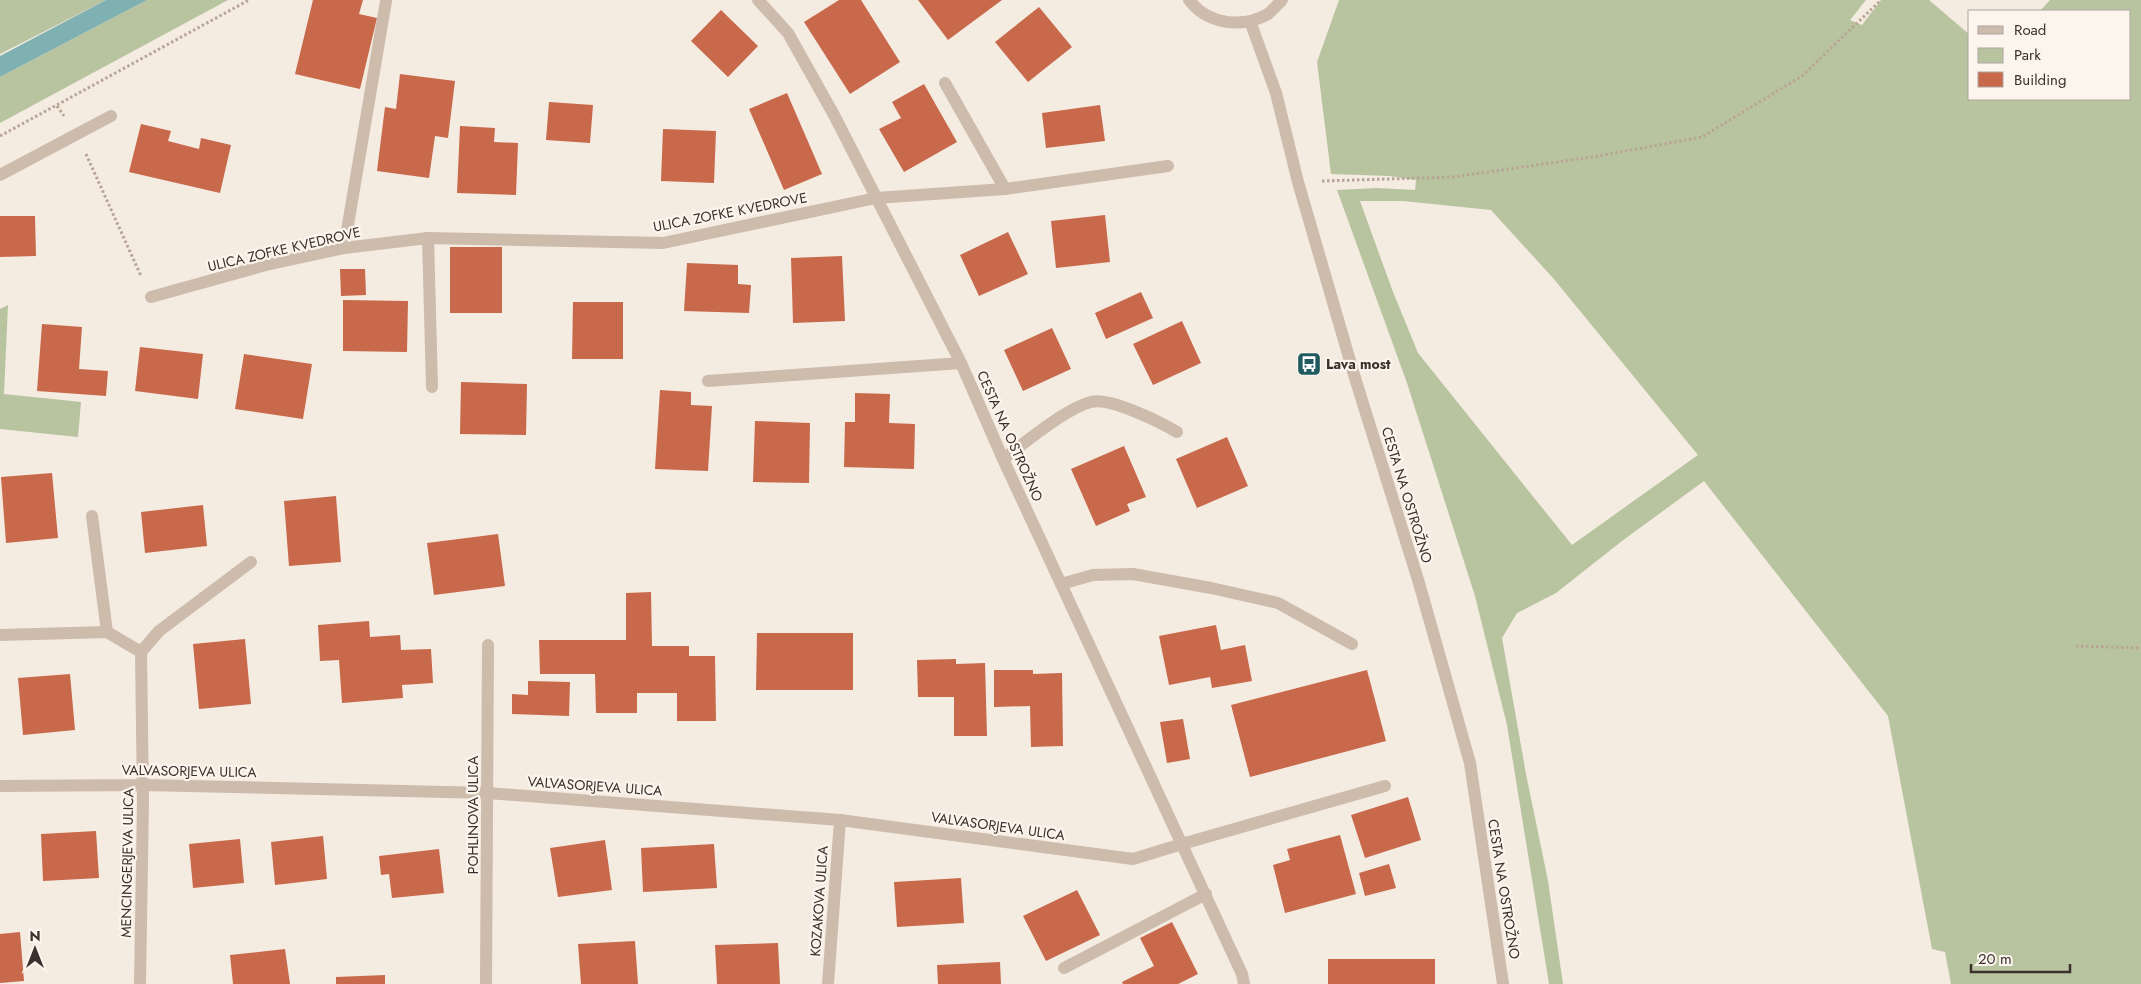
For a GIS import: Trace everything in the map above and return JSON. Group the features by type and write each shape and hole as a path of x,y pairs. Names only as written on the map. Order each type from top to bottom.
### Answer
{"street":[{"name":"CESTA NA OSTROŽNO","path":"758,0 788,32 834,115 961,363 1003,459 1206,894 1242,974 1244,984"},
{"path":"1189,0 1193,6 1210,18 1229,23 1250,22 1268,13 1282,0"},
{"path":"344,248 386,1"},
{"name":"CESTA NA OSTROŽNO","path":"1250,22 1276,93 1298,182 1355,378 1419,583 1470,763 1503,984"},
{"path":"945,83 1005,189"},
{"path":"0,175 111,116"},
{"name":"ULICA ZOFKE KVEDROVE","path":"151,297 266,266 344,248 428,238 663,243 876,198 1005,189 1168,166"},
{"path":"428,238 432,388"},
{"name":"CESTA NA OSTROŽNO","path":"708,381 961,363"},
{"path":"1003,459 1075,408 1092,401 1114,405 1148,416 1177,432"},
{"path":"92,516 107,632"},
{"path":"0,635 107,632 142,652 160,631 251,562"},
{"path":"1061,584 1093,575 1133,574 1211,588 1278,603 1352,644"},
{"name":"POHLINOVA ULICA","path":"486,984 488,645"},
{"name":"MENCINGERJEVA ULICA","path":"140,984 143,785 142,652"},
{"name":"VALVASORJEVA ULICA","path":"0,786 143,785 488,793 840,820 1132,859 1385,786"},
{"name":"KOZAKOVA ULICA","path":"828,984 840,820"},
{"path":"1064,968 1206,894"}],"path":[{"path":"0,136 249,0"},
{"path":"1298,182 1453,177 1599,156 1702,137 1802,76 1881,0"},
{"path":"75,135 92,167 151,297"},
{"path":"2076,646 2141,648"}],"green space":[{"path":"0,0 106,0 0,54"},
{"path":"147,0 228,0 0,123 0,77"},
{"path":"1339,0 1866,0 1850,20 1862,25 1881,0 1929,0 1968,33 1968,100 2131,100 2131,10 2041,10 2050,0 2141,0 2141,984 1951,984 1945,952 1932,949 1888,716 1704,481 1622,541 1556,593 1517,613 1502,638 1526,774 1548,881 1563,984 1549,984 1507,725 1475,596 1407,383 1337,190 1377,188 1415,190 1416,180 1389,176 1331,174 1317,62","holes":["1360,201 1403,201 1491,210 1553,278 1698,455 1572,545 1418,353 1393,292"]},
{"path":"8,305 4,394 81,402 78,437 0,429 0,309"}],"water":[{"path":"106,0 147,0 0,77 0,56"}],"building":[{"path":"313,0 363,0 359,14 377,18 360,89 295,74"},
{"path":"839,0 861,0 900,62 850,94 804,22"},
{"path":"918,0 1002,0 948,40"},
{"path":"1039,7 1072,47 1028,82 995,42"},
{"path":"721,10 758,46 728,77 691,41"},
{"path":"400,74 455,81 448,138 435,136 429,178 377,171 385,107 396,109"},
{"path":"924,84 957,142 904,172 879,129 901,118 892,102"},
{"path":"787,93 822,174 784,190 749,109"},
{"path":"549,102 593,105 590,143 546,140"},
{"path":"1100,105 1105,141 1046,148 1042,113"},
{"path":"141,124 171,131 168,141 199,149 201,138 231,145 220,193 129,172"},
{"path":"460,126 495,128 494,142 518,143 516,195 457,193"},
{"path":"663,129 716,131 714,183 661,181"},
{"path":"1105,215 1110,262 1056,268 1051,221"},
{"path":"0,216 35,216 36,256 0,257"},
{"path":"1008,232 1028,274 979,296 960,255"},
{"path":"450,247 502,247 502,313 450,313"},
{"path":"842,256 845,321 793,323 791,258"},
{"path":"687,263 738,265 738,284 751,285 749,313 684,311"},
{"path":"340,269 365,269 366,295 341,296"},
{"path":"1141,292 1153,318 1106,339 1095,313"},
{"path":"343,300 408,301 407,352 343,351"},
{"path":"573,302 623,302 623,359 572,359"},
{"path":"1182,321 1201,363 1153,385 1133,344"},
{"path":"42,324 82,327 79,369 108,371 106,396 37,391"},
{"path":"1052,328 1071,369 1023,391 1004,350"},
{"path":"140,347 203,354 198,399 135,391"},
{"path":"244,354 312,364 303,419 235,409"},
{"path":"461,382 527,384 526,435 460,434"},
{"path":"660,390 691,392 691,405 712,406 708,471 655,469"},
{"path":"855,393 890,394 889,423 915,424 914,469 844,467 845,422 855,422"},
{"path":"755,421 810,423 809,483 753,482"},
{"path":"1227,437 1248,486 1197,508 1176,459"},
{"path":"1124,446 1146,497 1127,504 1130,511 1096,526 1071,469"},
{"path":"52,473 58,538 6,543 1,477"},
{"path":"336,496 341,562 289,566 284,501"},
{"path":"203,505 207,546 145,553 141,512"},
{"path":"498,534 505,586 434,595 427,543"},
{"path":"651,592 652,646 689,646 689,656 715,656 716,721 677,721 677,693 637,693 637,713 596,713 595,674 540,674 539,640 626,640 626,593"},
{"path":"369,621 370,637 400,635 401,650 431,649 433,683 402,685 403,698 342,703 339,660 320,661 318,625"},
{"path":"1216,625 1221,650 1245,645 1252,681 1212,688 1210,677 1169,685 1159,636"},
{"path":"757,633 853,633 853,690 756,690"},
{"path":"245,639 251,704 199,709 193,644"},
{"path":"956,659 956,664 985,663 987,736 954,736 954,697 918,697 917,660"},
{"path":"994,670 1033,670 1033,674 1062,673 1063,746 1031,747 1030,706 994,707"},
{"path":"1367,670 1386,741 1250,777 1231,705"},
{"path":"70,674 75,730 23,735 18,678"},
{"path":"528,681 570,682 569,716 512,714 512,694 528,695"},
{"path":"1183,719 1190,759 1167,763 1160,722"},
{"path":"1408,797 1421,840 1365,858 1351,815"},
{"path":"96,831 99,878 43,881 41,834"},
{"path":"1340,835 1356,894 1285,913 1273,865 1290,860 1287,849"},
{"path":"323,836 327,879 275,885 271,842"},
{"path":"240,839 244,883 193,888 189,844"},
{"path":"605,840 612,890 558,897 550,848"},
{"path":"714,844 717,888 643,892 641,848"},
{"path":"439,849 444,893 392,898 389,874 381,875 379,856"},
{"path":"1389,864 1396,888 1365,896 1359,873"},
{"path":"961,878 964,923 897,927 894,882"},
{"path":"1077,890 1100,935 1046,961 1023,916"},
{"path":"1172,922 1198,974 1178,984 1123,984 1122,982 1154,966 1140,938"},
{"path":"20,932 24,981 0,983 0,934"},
{"path":"635,941 638,984 581,984 578,944"},
{"path":"778,943 780,984 717,984 715,945"},
{"path":"285,949 290,984 233,984 230,955"},
{"path":"1328,959 1435,959 1435,984 1328,984"},
{"path":"1000,962 1001,984 938,984 937,965"},
{"path":"385,975 385,984 336,984 336,977"}],"place":[{"name":"Lava most","path":"1309,364"}]}
